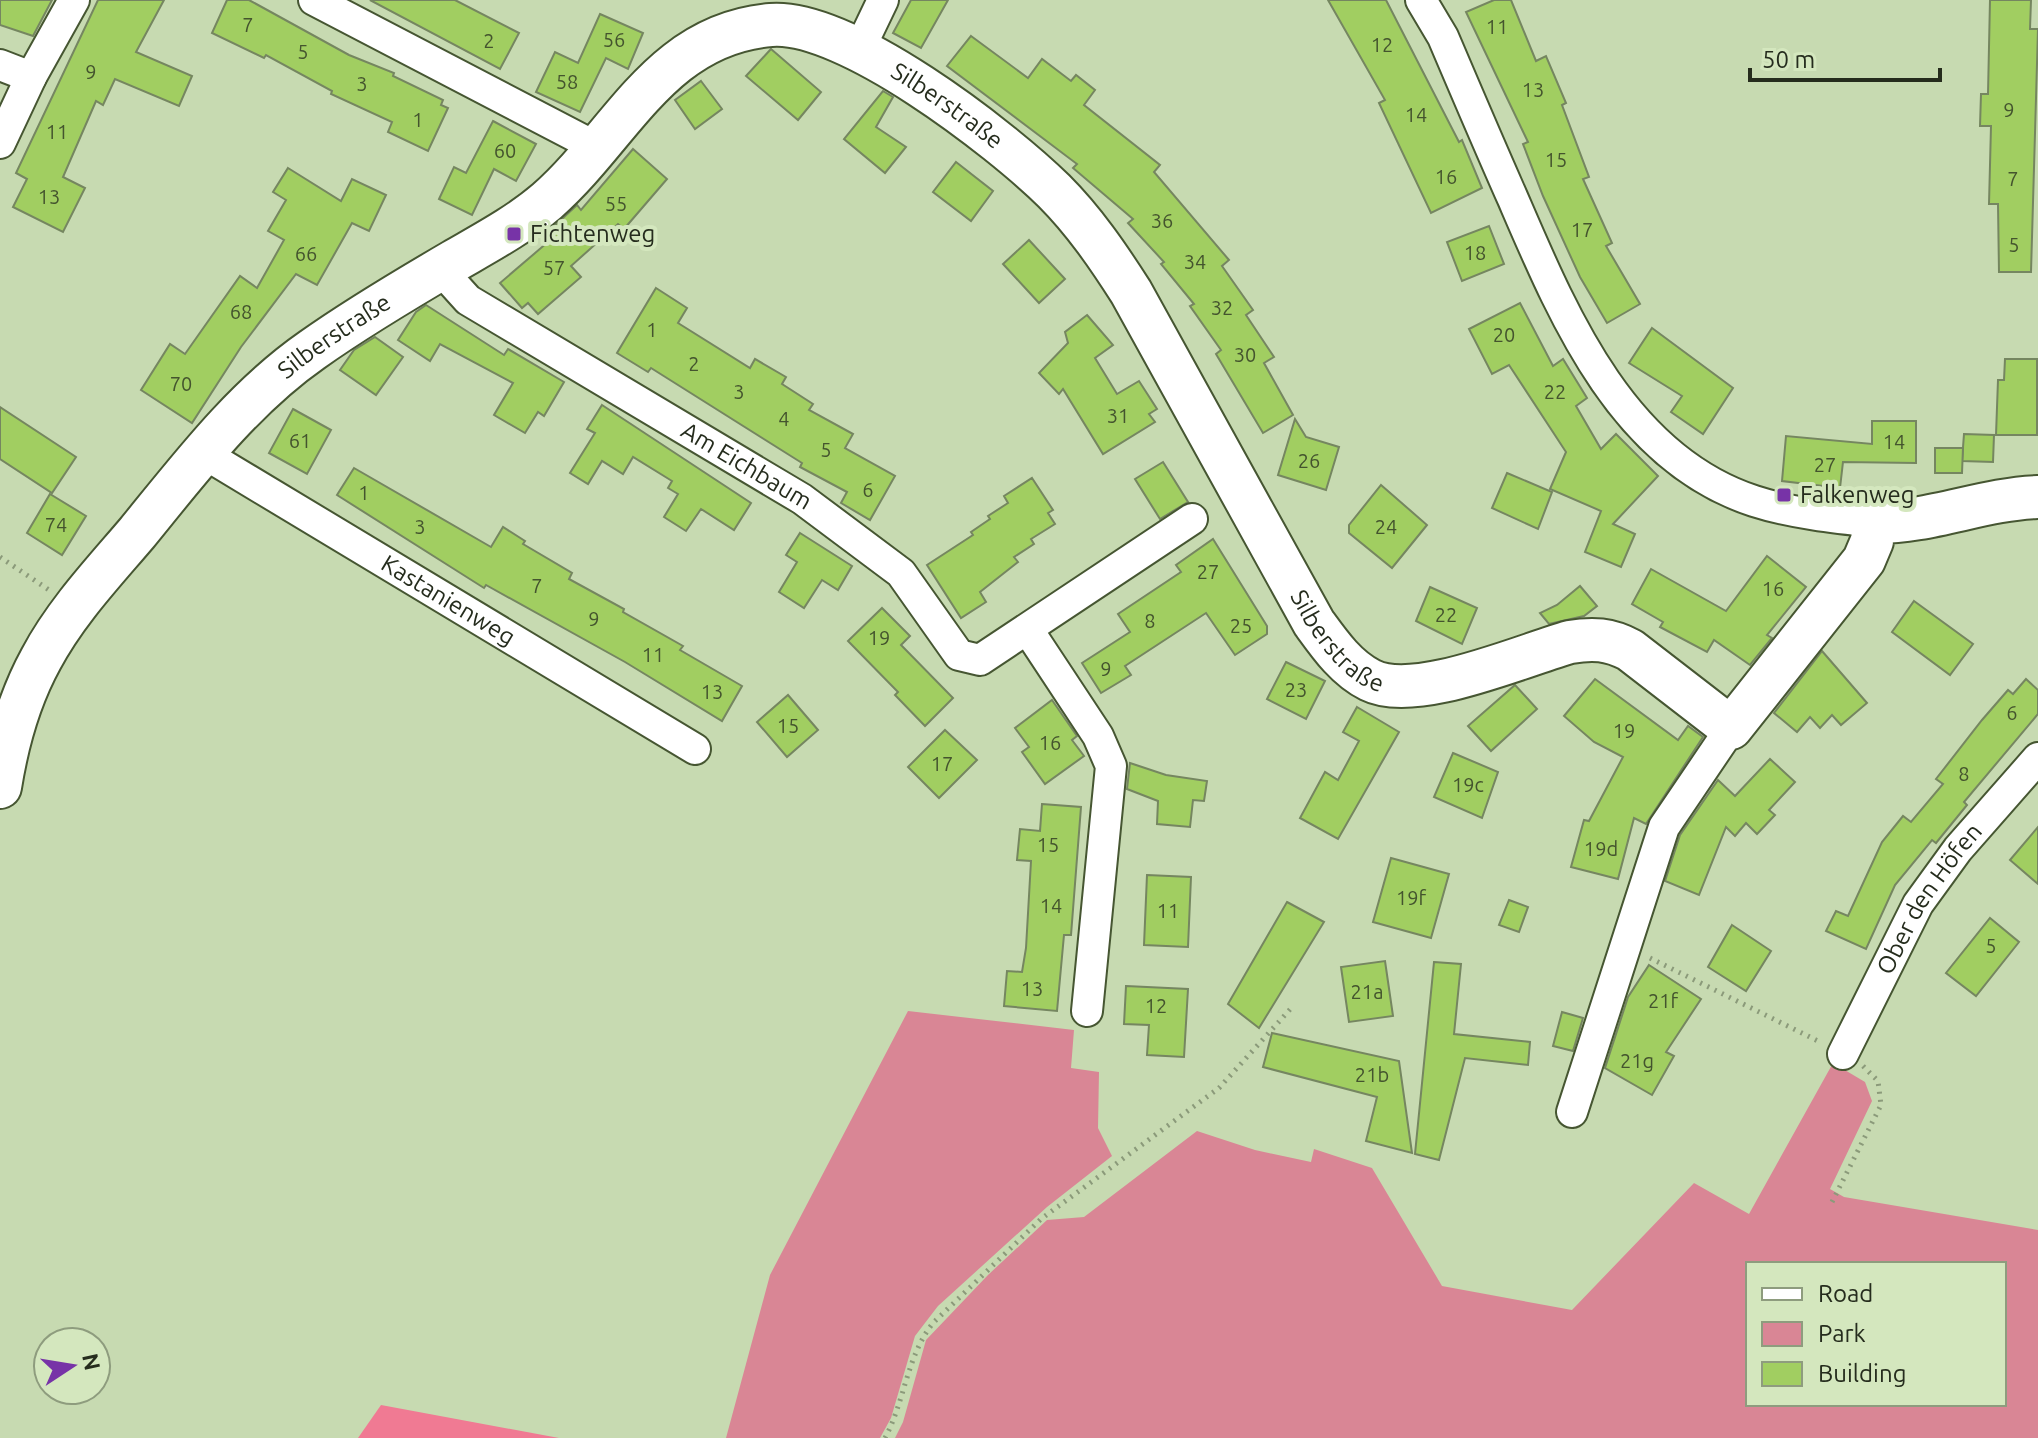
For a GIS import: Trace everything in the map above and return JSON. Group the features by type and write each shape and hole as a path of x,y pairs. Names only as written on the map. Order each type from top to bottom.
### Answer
{"street":[{"path":"0,143 31,77 74,0"},
{"path":"314,0 596,147"},
{"path":"860,48 883,0"},
{"path":"1421,0 1443,37 1553,292 1595,367 1644,432 1697,473 1754,501 1874,522 1921,520 2038,497"},
{"name":"Silberstraße","path":"0,787 9,740 28,685 55,634 203,453 251,401 311,350 546,202 648,85 693,48 721,36 774,25 798,26 860,48 955,112 1053,190 1108,255 1314,623 1351,668 1373,682 1420,684 1446,681 1570,642 1590,638 1611,641 1630,650 1731,728"},
{"path":"0,65 31,77"},
{"name":"Am Eichbaum","path":"440,269 468,300 802,499 901,573 959,655 980,660 1192,519"},
{"name":"Kastanienweg","path":"203,453 695,749"},
{"path":"1572,1112 1664,827 1731,728 1864,560 1872,541 1874,522"},
{"path":"1028,630 1098,736 1111,766 1087,1011"},
{"name":"Ober den Höfen","path":"1843,1054 1918,904 1958,849 2038,758"}],"path":[{"path":"0,557 75,606"},
{"path":"1624,945 1843,1054 1862,1065 1878,1081 1881,1105 1832,1202"},
{"path":"885,1438 895,1419 920,1338 934,1322 1041,1219 1219,1088 1294,1005"}],"green space":[{"path":"908,1011 1074,1030 1071,1068 1099,1072 1098,1128 1112,1156 1047,1207 938,1306 915,1336 891,1418 880,1438 726,1438 770,1275"},
{"path":"1833,1063 1865,1082 1872,1101 1830,1189 1844,1197 2038,1230 2038,1438 895,1438 903,1422 926,1340 988,1275 1047,1220 1084,1217 1197,1131 1255,1150 1311,1162 1314,1149 1372,1168 1442,1286 1572,1310 1694,1183 1749,1214"}],"shaded area":[{"path":"381,1405 559,1438 358,1438"}],"building":[{"path":"0,0 52,0 33,36 0,25"},
{"path":"98,0 164,0 136,52 192,76 179,106 115,79 103,105 96,101 63,177 85,188 63,232 13,207 27,179 16,173"},
{"path":"227,0 249,0 349,55 394,73 393,76 443,100 441,105 448,108 428,151 388,132 392,122 331,94 332,91 266,55 264,58 212,33"},
{"path":"370,0 455,0 519,33 500,69"},
{"path":"911,0 948,0 921,48 893,33"},
{"path":"1328,0 1386,0 1459,142 1462,140 1482,188 1431,213 1379,103 1385,100"},
{"path":"1494,0 1511,0 1536,61 1546,56 1566,103 1562,105 1589,177 1583,179 1612,243 1606,246 1640,304 1607,323 1580,277 1543,196 1523,144 1528,142 1466,12"},
{"path":"1990,0 2031,0 2030,29 2038,29 2031,272 1999,272 1998,204 1989,204 1991,126 1980,126 1981,94 1988,94"},
{"path":"600,14 643,33 628,69 606,58 580,112 536,92 555,52 578,63"},
{"path":"971,36 1028,78 1042,59 1071,81 1076,75 1095,90 1084,105 1160,165 1154,172 1229,260 1222,266 1253,310 1246,315 1274,357 1264,363 1293,415 1263,433 1216,354 1221,350 1190,306 1194,304 1161,264 1164,262 1128,223 1133,219 1073,168 1077,164 947,66"},
{"path":"771,49 821,92 798,120 746,76"},
{"path":"701,81 722,109 695,129 675,100"},
{"path":"883,91 893,97 876,127 906,147 885,173 844,139"},
{"path":"493,121 536,144 516,181 494,169 472,215 439,199 454,167 466,173"},
{"path":"633,149 667,179 624,229 618,224 571,266 581,277 538,314 528,303 522,308 500,283 555,236 550,230 577,205 581,210"},
{"path":"956,162 993,191 971,221 933,192"},
{"path":"288,168 341,201 352,179 386,195 369,231 352,223 317,285 296,274 241,347 192,423 141,390 170,344 185,354 240,276 257,288 284,240 268,231 286,200 273,192"},
{"path":"1489,226 1504,264 1462,281 1447,242"},
{"path":"1029,240 1065,279 1039,303 1003,264"},
{"path":"656,288 687,308 678,323 750,368 755,359 786,377 782,384 813,404 809,410 853,434 845,448 895,476 870,520 841,503 847,492 800,467 802,463 651,368 648,372 617,353"},
{"path":"1520,303 1553,366 1563,359 1587,398 1576,406 1601,449 1616,434 1658,476 1613,524 1635,534 1621,567 1585,552 1601,511 1550,489 1566,452 1509,365 1492,374 1469,329"},
{"path":"426,305 504,355 508,349 564,382 544,416 538,412 525,433 494,415 513,383 440,344 430,361 398,340 416,312"},
{"path":"1087,315 1113,345 1095,358 1117,394 1139,381 1157,409 1149,414 1155,422 1103,454 1063,389 1059,394 1039,373 1068,343 1065,332"},
{"path":"1652,328 1733,388 1703,434 1671,412 1682,396 1629,363"},
{"path":"375,337 403,357 376,395 340,370 354,350"},
{"path":"2005,359 2037,359 2037,435 1996,435 1998,380 2004,380"},
{"path":"602,405 751,503 734,530 701,509 686,531 664,517 678,494 668,488 672,481 633,457 623,474 602,461 588,484 570,473 595,433 587,429"},
{"path":"0,407 76,457 52,493 0,459"},
{"path":"293,409 331,430 307,474 269,453"},
{"path":"1295,419 1306,437 1339,447 1326,490 1278,475"},
{"path":"1872,421 1916,421 1916,463 1843,462 1840,488 1782,481 1786,436 1872,444"},
{"path":"1964,434 1994,435 1993,462 1962,461"},
{"path":"1935,448 1963,448 1962,473 1935,473"},
{"path":"1163,462 1188,502 1160,519 1135,479"},
{"path":"354,468 491,547 503,527 525,541 523,544 572,573 569,579 624,609 623,612 683,646 680,650 742,686 722,721 625,662 486,585 484,588 337,495"},
{"path":"1507,473 1552,492 1538,529 1492,508"},
{"path":"1032,478 1053,510 1048,513 1055,524 1031,539 1034,544 1014,557 1018,562 980,592 986,602 961,618 927,565 973,535 971,532 990,519 988,516 1008,503 1004,496"},
{"path":"1381,485 1427,525 1392,568 1349,533 1349,525"},
{"path":"50,494 86,516 62,555 27,533"},
{"path":"800,533 852,566 838,590 822,580 804,608 779,592 797,562 786,555"},
{"path":"1213,539 1267,626 1267,634 1235,655 1206,613 1125,666 1131,675 1101,693 1082,663 1130,632 1118,614 1181,572 1176,565"},
{"path":"1767,556 1806,587 1767,635 1772,638 1750,665 1714,640 1707,652 1660,627 1663,622 1632,604 1651,569 1726,611"},
{"path":"1580,586 1597,606 1584,616 1549,624 1540,613 1557,605"},
{"path":"1430,587 1477,608 1462,644 1416,621"},
{"path":"1914,601 1973,644 1950,675 1892,632"},
{"path":"882,608 910,636 901,645 953,698 925,726 895,695 898,692 848,641"},
{"path":"1822,651 1867,703 1841,725 1832,715 1820,728 1810,717 1797,732 1774,713"},
{"path":"1286,662 1325,681 1306,719 1267,699"},
{"path":"1595,679 1678,740 1688,726 1703,737 1646,824 1634,818 1618,879 1571,867 1584,820 1589,821 1623,757 1594,742 1564,716"},
{"path":"2026,679 2038,690 2038,714 1964,802 1967,805 1936,843 1932,840 1895,885 1866,949 1826,931 1836,911 1848,916 1882,842 1903,816 1911,822 1943,784 1936,779 1982,720 2008,690 2013,694"},
{"path":"1515,685 1537,709 1491,751 1468,726"},
{"path":"788,695 818,730 787,757 757,722"},
{"path":"1052,700 1077,736 1072,740 1084,756 1045,784 1022,752 1029,747 1015,728"},
{"path":"1357,707 1399,732 1338,839 1300,818 1325,772 1338,780 1359,741 1343,732"},
{"path":"945,730 977,760 939,798 908,767"},
{"path":"1453,753 1498,772 1482,818 1434,797"},
{"path":"1770,759 1795,782 1769,810 1775,815 1757,834 1746,823 1735,836 1726,827 1699,895 1665,881 1680,835 1718,780 1735,796"},
{"path":"1130,763 1166,775 1207,781 1204,801 1193,800 1190,827 1157,824 1158,801 1127,789"},
{"path":"1042,804 1081,807 1071,935 1064,935 1057,1011 1004,1006 1007,971 1022,972 1026,948 1031,861 1017,860 1020,829 1040,831"},
{"path":"2038,827 2038,884 2010,860"},
{"path":"1391,858 1449,874 1431,938 1373,922"},
{"path":"1147,875 1191,877 1188,947 1144,945"},
{"path":"1509,900 1528,907 1519,932 1499,925"},
{"path":"1287,902 1324,922 1259,1028 1228,1004"},
{"path":"1990,918 2019,942 1976,996 1946,973"},
{"path":"1732,925 1771,951 1746,991 1708,967"},
{"path":"1385,961 1393,1016 1349,1022 1341,967"},
{"path":"1434,962 1461,964 1454,1034 1530,1042 1528,1065 1465,1058 1439,1160 1415,1154"},
{"path":"1649,965 1701,999 1666,1052 1674,1056 1652,1095 1605,1068 1628,997"},
{"path":"1126,986 1188,989 1184,1057 1147,1055 1149,1025 1124,1024"},
{"path":"1562,1012 1583,1018 1573,1051 1553,1046"},
{"path":"1272,1033 1399,1061 1412,1153 1366,1141 1377,1097 1263,1067"}],"place":[{"name":"Fichtenweg","path":"514,234"},
{"name":"Falkenweg","path":"1784,495"}]}
